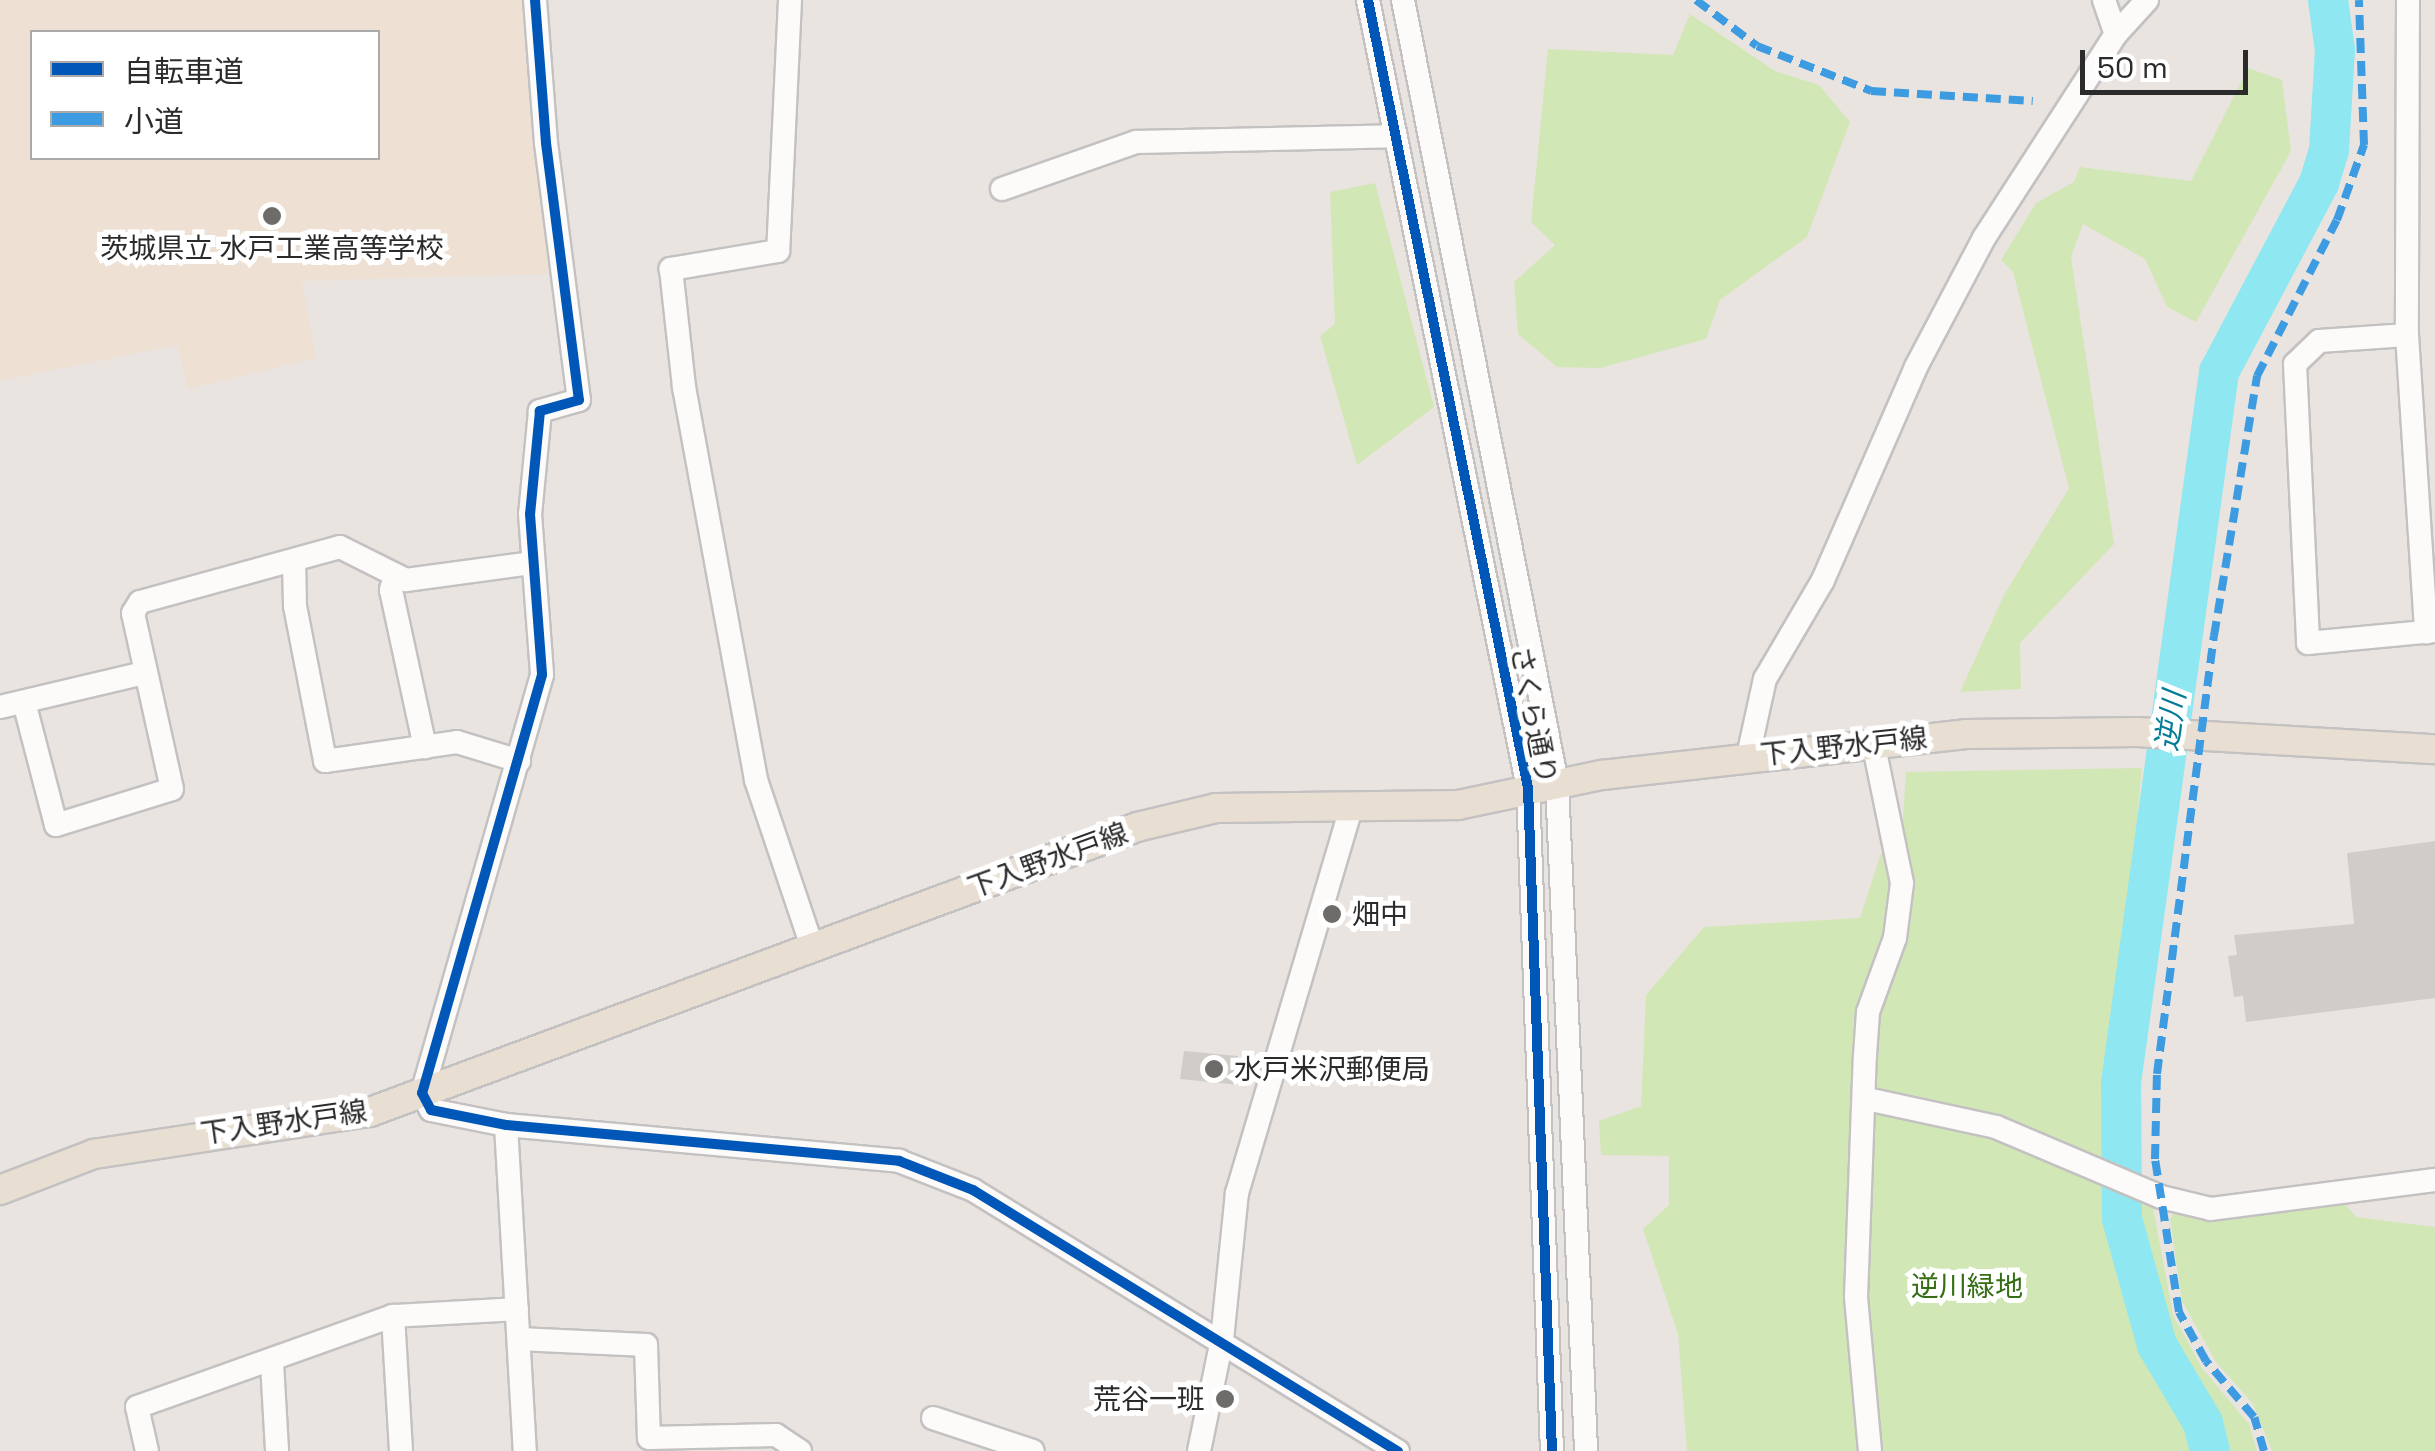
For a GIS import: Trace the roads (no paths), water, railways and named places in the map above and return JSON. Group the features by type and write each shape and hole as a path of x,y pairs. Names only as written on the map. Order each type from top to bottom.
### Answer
{"main road":[{"name":"下入野水戸線","path":"0,1190 94,1154 330,1121 422,1093 1179,815 1216,808 1350,811 1458,806 1558,783 1872,742 2137,732 2435,750"}],"street":[{"path":"536,0 546,142 578,400 540,411 531,564 542,674 422,1093 431,1110 506,1125 899,1161 973,1190 1398,1451"},
{"path":"790,0 778,251 671,269 684,387 756,780 813,950"},
{"name":"さくら通り","path":"1368,0 1528,788 1552,1451"},
{"name":"さくら通り","path":"1402,0 1558,783 1586,1451"},
{"path":"2104,0 2116,34"},
{"path":"1748,756 1765,680 1822,580 1916,366 1984,238 2116,34 2148,0"},
{"path":"2407,335 2319,341 2295,364 2308,642 2431,631 2407,335 2408,0"},
{"path":"1002,189 1136,142 1394,136"},
{"path":"2410,266 2435,265"},
{"path":"24,702 56,824 172,789 133,613 140,602 340,548 406,580 531,564"},
{"path":"294,561 295,606 326,760 457,742 519,761"},
{"path":"396,576 391,590 425,746"},
{"path":"0,708 144,673"},
{"path":"1870,1451 1856,1280 1868,1012 1896,938 1902,883 1872,742"},
{"path":"1199,1451 1222,1340 1237,1193 1350,811"},
{"path":"1867,1099 1996,1127 2148,1189 2211,1209 2435,1180"},
{"path":"506,1125 525,1451"},
{"path":"146,1451 137,1407 272,1363 393,1316 517,1310"},
{"path":"393,1316 401,1451"},
{"path":"519,1339 646,1345 649,1445 776,1435 800,1451"},
{"path":"272,1363 276,1451"},
{"path":"933,1418 1033,1451"}],"waterway":[{"name":"逆川","path":"2210,1451 2203,1423 2157,1345 2122,1219 2121,1083 2219,372 2319,183 2329,150 2335,50 2328,0"}],"place":[{"name":"茨城県立 水戸工業高等学校","path":"272,216"},
{"name":"畑中","path":"1332,914"},
{"name":"水戸米沢郵便局","path":"1214,1069"},
{"name":"荒谷一班","path":"1225,1399"}],"park label":[{"name":"逆川緑地","path":"1967,1286"}]}
